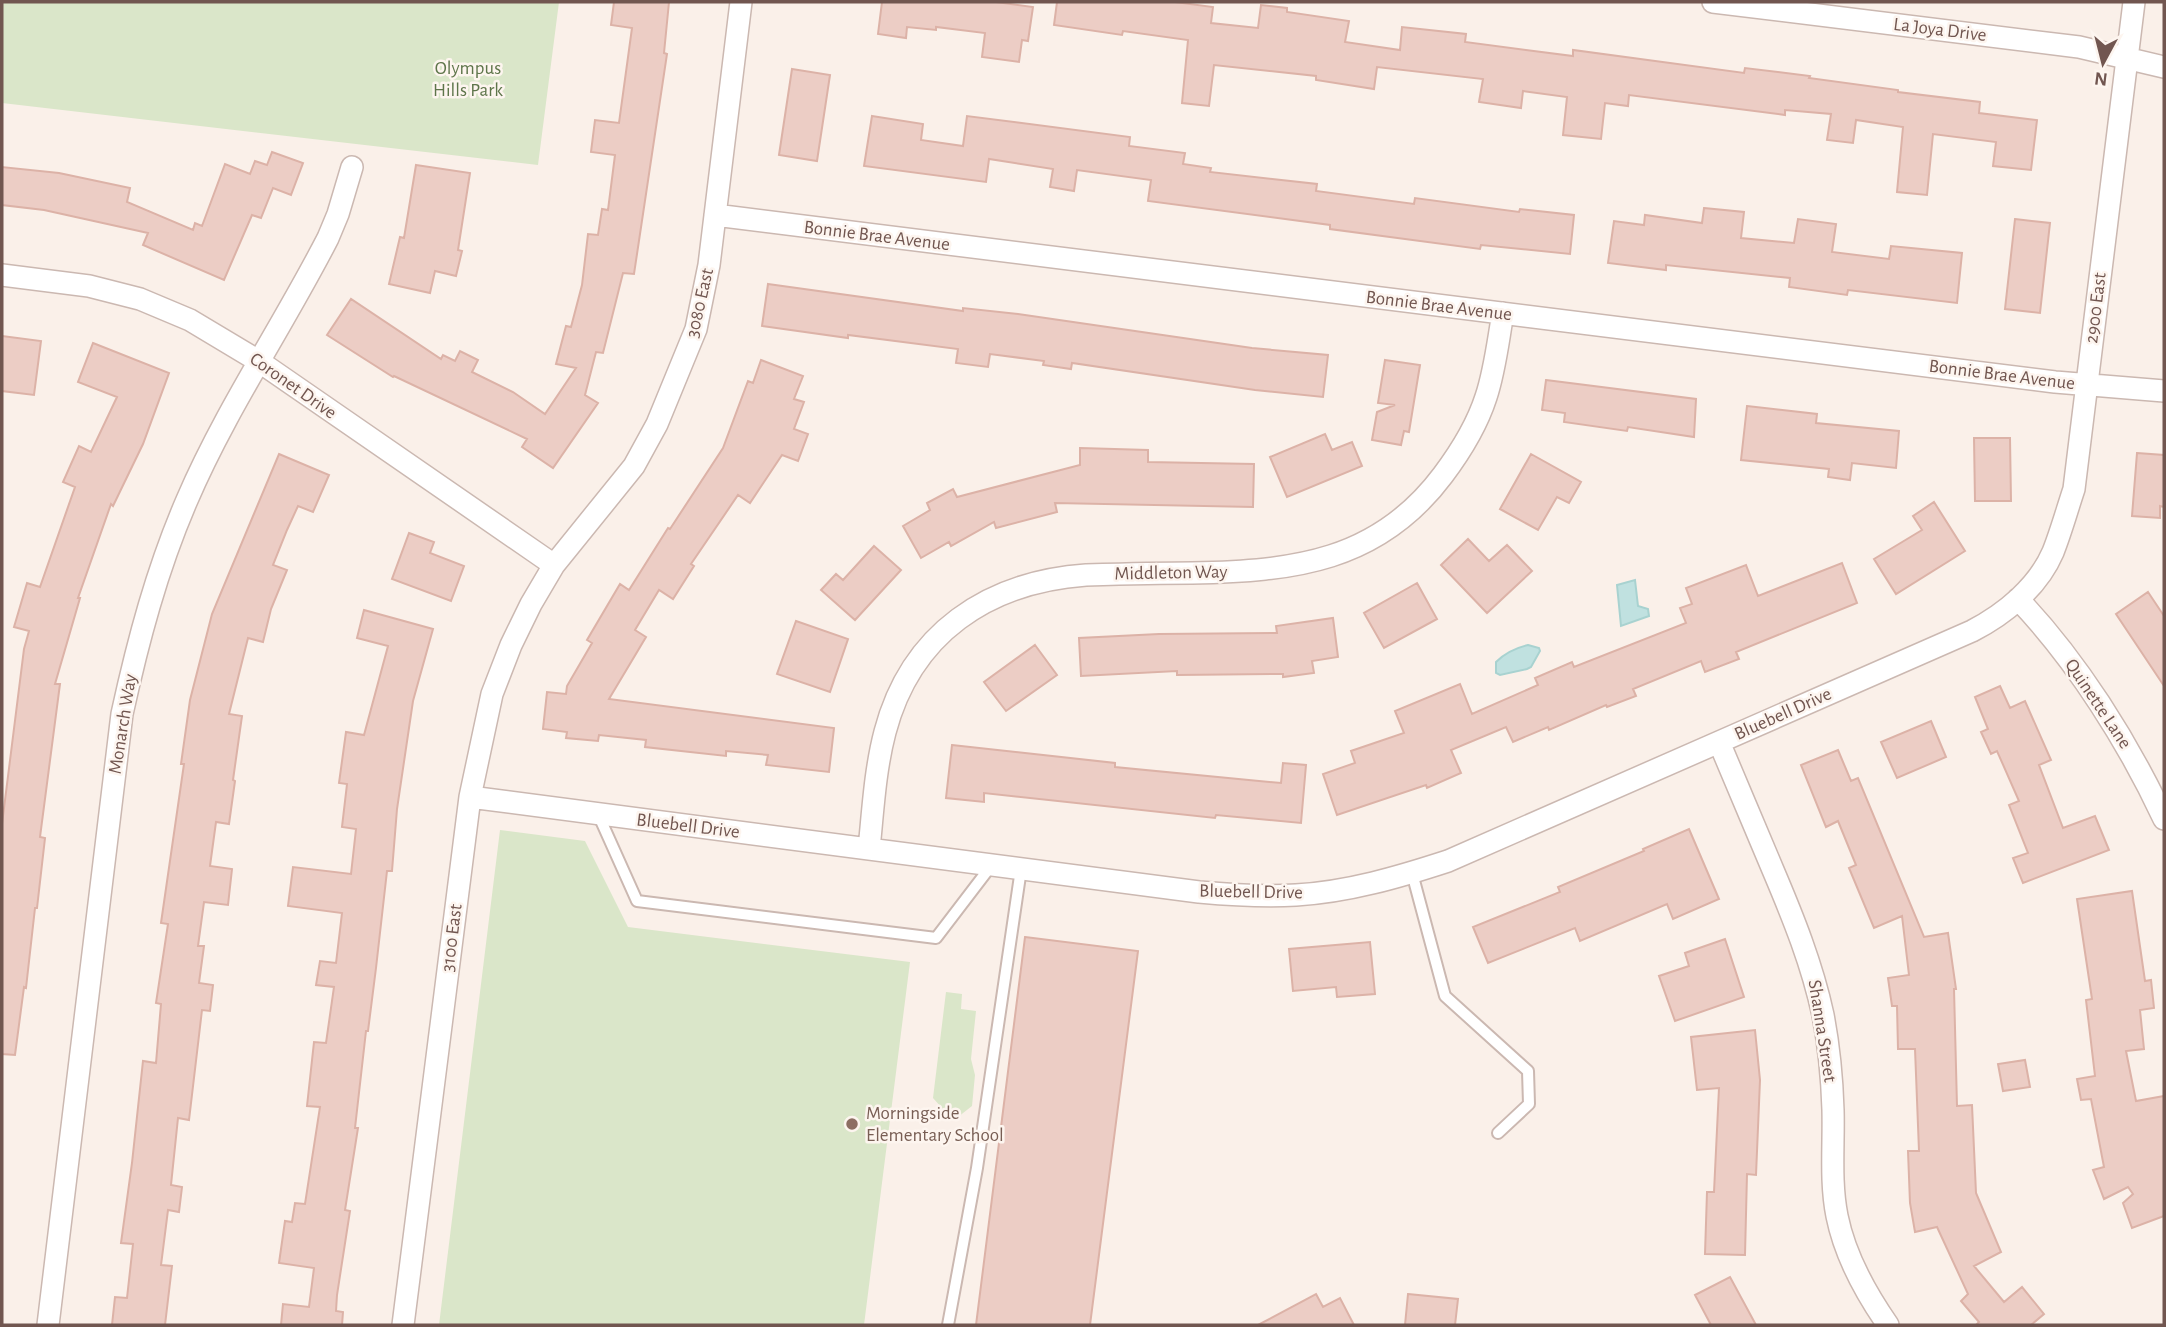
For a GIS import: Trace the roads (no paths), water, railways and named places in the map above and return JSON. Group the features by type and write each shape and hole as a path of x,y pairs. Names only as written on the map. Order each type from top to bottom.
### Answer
{"street":[{"name":"3080 East","path":"554,565 634,466 657,424 696,329 709,265 741,2"},
{"name":"La Joya Drive","path":"1713,2 1778,6 2079,47 2164,67"},
{"name":"2900 East","path":"2018,599 2043,570 2074,489 2134,2"},
{"name":"Monarch Way","path":"48,1325 122,714 134,659 159,573 187,500 211,449 328,238 352,167"},
{"name":"Bonnie Brae Avenue","path":"715,215 2087,385 2164,391"},
{"name":"Coronet Drive","path":"2,275 89,286 140,299 190,320 260,362 554,565"},
{"name":"Middleton Way","path":"869,849 880,754 894,704 924,653 961,617 986,600 1034,582 1060,577 1264,570 1322,559 1369,541 1416,506 1436,485 1468,439 1486,399 1503,313"},
{"name":"3100 East","path":"403,1325 470,797 492,694 511,645 554,565"},
{"name":"Bluebell Drive","path":"470,797 1199,892 1263,896 1324,892 1412,873 1467,853 1972,631 1989,622 2018,599"},
{"name":"Quinette Lane","path":"2018,599 2049,632 2126,744 2155,774 2164,819"},
{"name":"Shanna Street","path":"1719,742 1814,976 1824,1017 1830,1061 1833,1184 1837,1215 1857,1276 1888,1325"}],"lane":[{"path":"598,814 637,901 936,938 992,865"},
{"path":"948,1325 979,1156 1021,869"},
{"path":"1412,873 1445,996 1528,1071 1529,1104 1498,1133"}],"water":[{"path":"1635,580 1638,606 1648,609 1649,616 1621,626 1617,585"},
{"path":"1528,645 1539,648 1540,651 1531,667 1500,675 1496,673 1496,662 1499,659 1510,651"}],"place":[{"name":"Morningside Elementary School","path":"852,1124"}],"park label":[{"name":"Olympus Hills Park","path":"468,79"}]}
